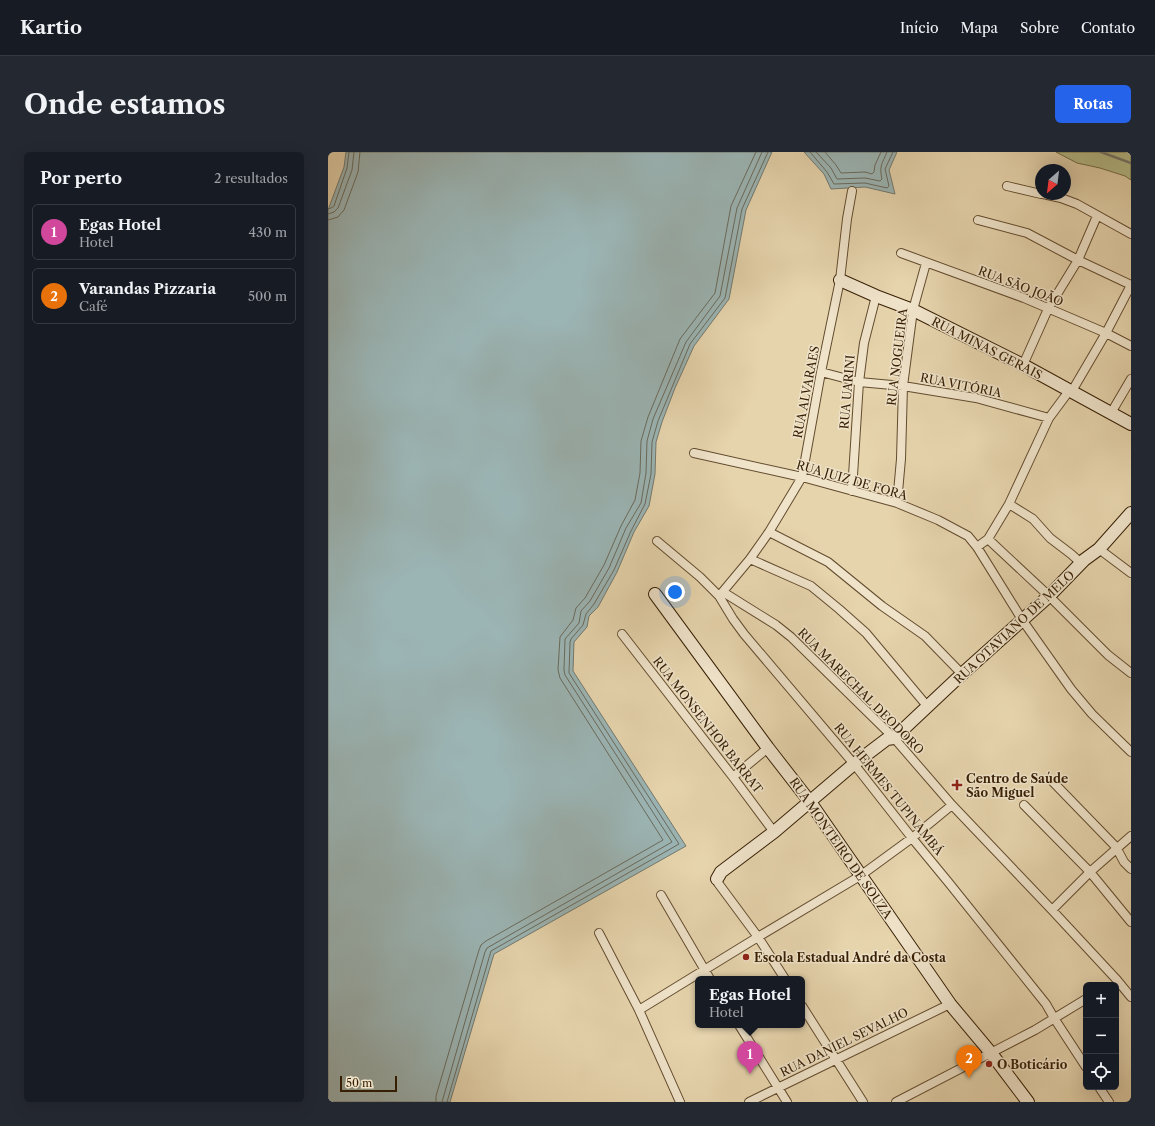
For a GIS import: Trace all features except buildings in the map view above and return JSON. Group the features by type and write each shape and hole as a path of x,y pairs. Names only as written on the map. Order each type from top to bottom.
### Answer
{"street":[{"path":"1007,186 1035,192"},
{"name":"RUA ALVARAES","path":"721,594 750,559 802,477 821,372 840,280 847,219 852,191"},
{"path":"1068,200 1131,234"},
{"path":"1023,366 1048,308 1078,260 1097,216"},
{"path":"977,547 988,539 1009,504 1049,418 1070,391 1106,333 1131,285 1078,260 1027,233 978,220"},
{"name":"RUA SÃO JOÃO","path":"901,253 1024,298 1106,333 1131,346"},
{"name":"RUA NOGUEIRA","path":"897,503 901,459 903,386 913,310 926,263"},
{"name":"RUA MINAS GERAIS","path":"840,280 913,310 1023,366 1131,424"},
{"name":"RUA UARINI","path":"852,491 858,382 864,344 876,296"},
{"name":"RUA VITÓRIA","path":"821,372 858,382 903,386 976,398 1049,418"},
{"path":"1111,413 1131,379"},
{"name":"RUA JUIZ DE FORA","path":"694,453 802,477 897,503 938,520 968,536 977,547 1023,621 1071,689 1092,714 1131,752"},
{"path":"1009,504 1033,519 1050,538 1081,563"},
{"name":"RUA OTAVIANO DE MELO","path":"717,879 721,872 774,832 854,764 887,739 894,738 962,674 1023,621 1081,563 1099,549 1131,513"},
{"path":"768,532 828,562 882,606 925,636 962,674"},
{"path":"988,539 1049,596 1108,655 1131,673"},
{"name":"RUA HERMES TUPINAMBÁ","path":"657,541 721,594 733,619 744,634 854,764 1046,1004 1083,1062"},
{"path":"1099,549 1131,573"},
{"path":"750,559 811,586 839,608 866,633 928,707"},
{"name":"RUA MONTEIRO DE SOUZA","path":"655,594 768,748 810,802 950,1004 1028,1102"},
{"name":"RUA MARECHAL DEODORO","path":"721,594 776,625 791,637 894,738 952,805 1117,980 1131,998"},
{"name":"RUA MONSENHOR BARRAT","path":"622,634 774,832"},
{"path":"733,777 768,748"},
{"path":"1053,782 1116,847 1124,862 1131,869"},
{"path":"639,1010 860,876 912,838 952,805"},
{"path":"1024,806 1090,872 1131,922"},
{"path":"1052,910 1116,847 1131,836"},
{"path":"717,879 718,883 758,937 783,976"},
{"path":"662,894 708,976"},
{"path":"599,933 639,1010 680,1102"},
{"path":"896,1102 1035,1030 1083,1001"},
{"name":"RUA DANIEL SEVALHO","path":"749,1102 950,1004"},
{"path":"805,1011 863,1102"},
{"path":"741,1028 787,1102"},
{"path":"1101,1090 1109,1102"}],"green space":[{"path":"1056,152 1131,152 1131,180 1125,176 1100,168 1077,163"}],"water":[{"path":"346,152 772,152 746,210 729,299 694,346 675,388 662,422 656,442 655,474 649,506 634,532 617,572 598,607 589,616 587,627 574,642 573,671 686,846 494,954 450,1102 328,1102 328,210 344,167"},
{"path":"804,152 897,152 889,170 895,194 865,187 831,189 824,174"}],"waterway":[{"path":"1101,152 1131,163"}],"place":[{"name":"Centro de Saúde São Miguel","path":"957,785"},
{"name":"Escola Estadual André da Costa","path":"746,957"},
{"name":"O Boticário","path":"989,1064"},
{"name":"Egas Hotel","path":"750,1074"},
{"name":"Varandas Pizzaria","path":"969,1078"}]}
